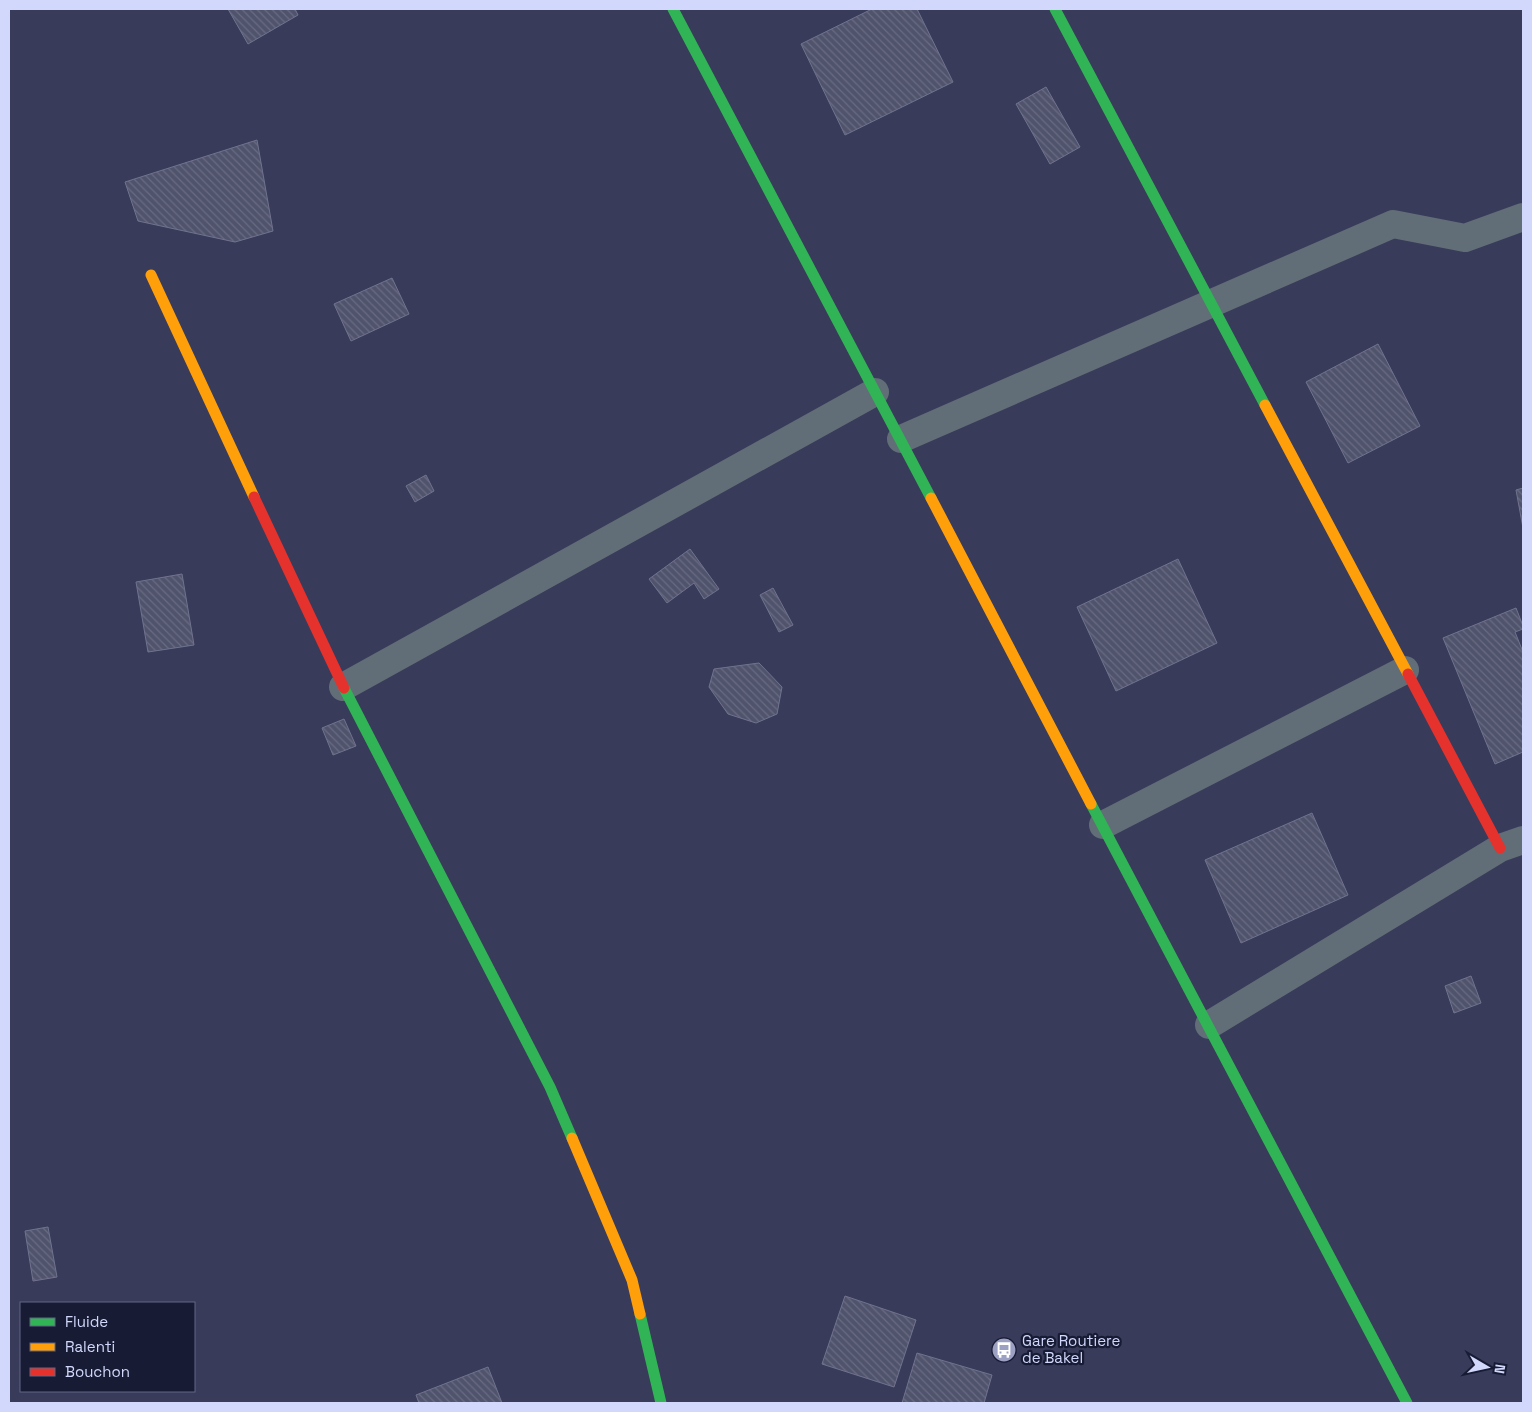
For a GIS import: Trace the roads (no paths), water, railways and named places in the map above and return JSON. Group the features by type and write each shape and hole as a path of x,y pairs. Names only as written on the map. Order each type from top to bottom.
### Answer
{"street":[{"path":"673,9 1408,1403"},
{"path":"1055,9 1404,670 1511,844 1209,1025"},
{"path":"900,439 1392,224 1464,238 1523,217"},
{"path":"151,275 343,687 550,1087 632,1280 661,1403"},
{"path":"343,687 875,392"},
{"path":"1103,825 1404,670"}],"place":[{"name":"Gare Routiere de Bakel","path":"1004,1350"}]}
